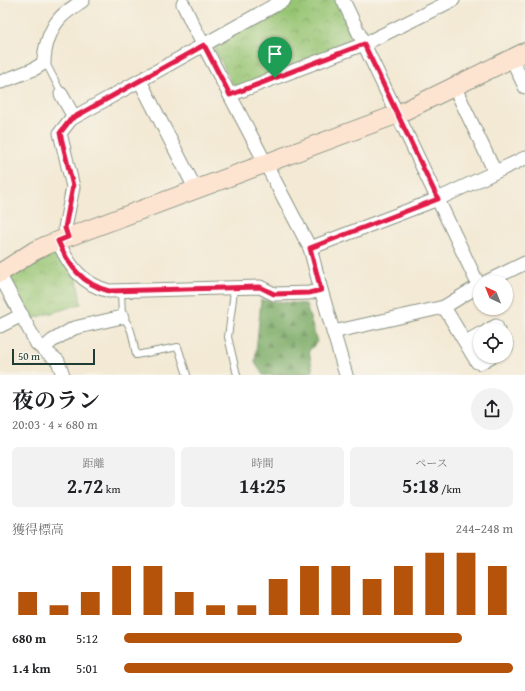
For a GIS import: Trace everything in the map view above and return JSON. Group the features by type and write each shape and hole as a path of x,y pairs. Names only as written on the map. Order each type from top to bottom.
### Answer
{"street":[{"path":"0,81 34,70 44,63 46,47 55,26 60,18 83,0"},
{"path":"284,0 71,119 60,133 73,186 63,239 63,252 73,268 86,282 109,291 260,287 274,294 309,293 321,290"},
{"path":"343,0 438,199 477,275"},
{"path":"230,95 364,44 453,0"},
{"path":"183,4 310,248 346,375"},
{"path":"63,375 58,361 54,356 43,350 37,344 0,273 34,251 398,114 518,56 525,87"},
{"path":"140,81 196,190"},
{"path":"454,86 495,172"},
{"path":"61,94 74,117"},
{"path":"310,248 438,199 525,158"},
{"path":"500,275 525,263"},
{"path":"334,332 444,307 473,289"},
{"path":"444,307 473,355"},
{"path":"0,326 22,315"},
{"path":"43,350 52,341 74,328 122,317"},
{"path":"466,342 473,338"}],"lane":[{"path":"44,63 47,65 61,94"},
{"path":"234,287 234,299 228,337 237,375"},
{"path":"121,291 122,317 128,322 130,327 136,355 178,347 187,375"}],"green space":[{"path":"289,0 341,0 361,40 235,89 211,42"},
{"path":"53,250 60,254 77,278 81,304 28,320 7,281 8,276"},
{"path":"261,300 306,304 317,342 309,351 313,371 304,375 263,375 255,363"}],"route":[{"path":"364,44 438,199 310,248 321,290 309,293 274,294 260,287 109,291 86,282 73,268 58,241 68,237 65,228 73,186 60,133 71,119 204,45 230,95 275,78 364,44"}]}
